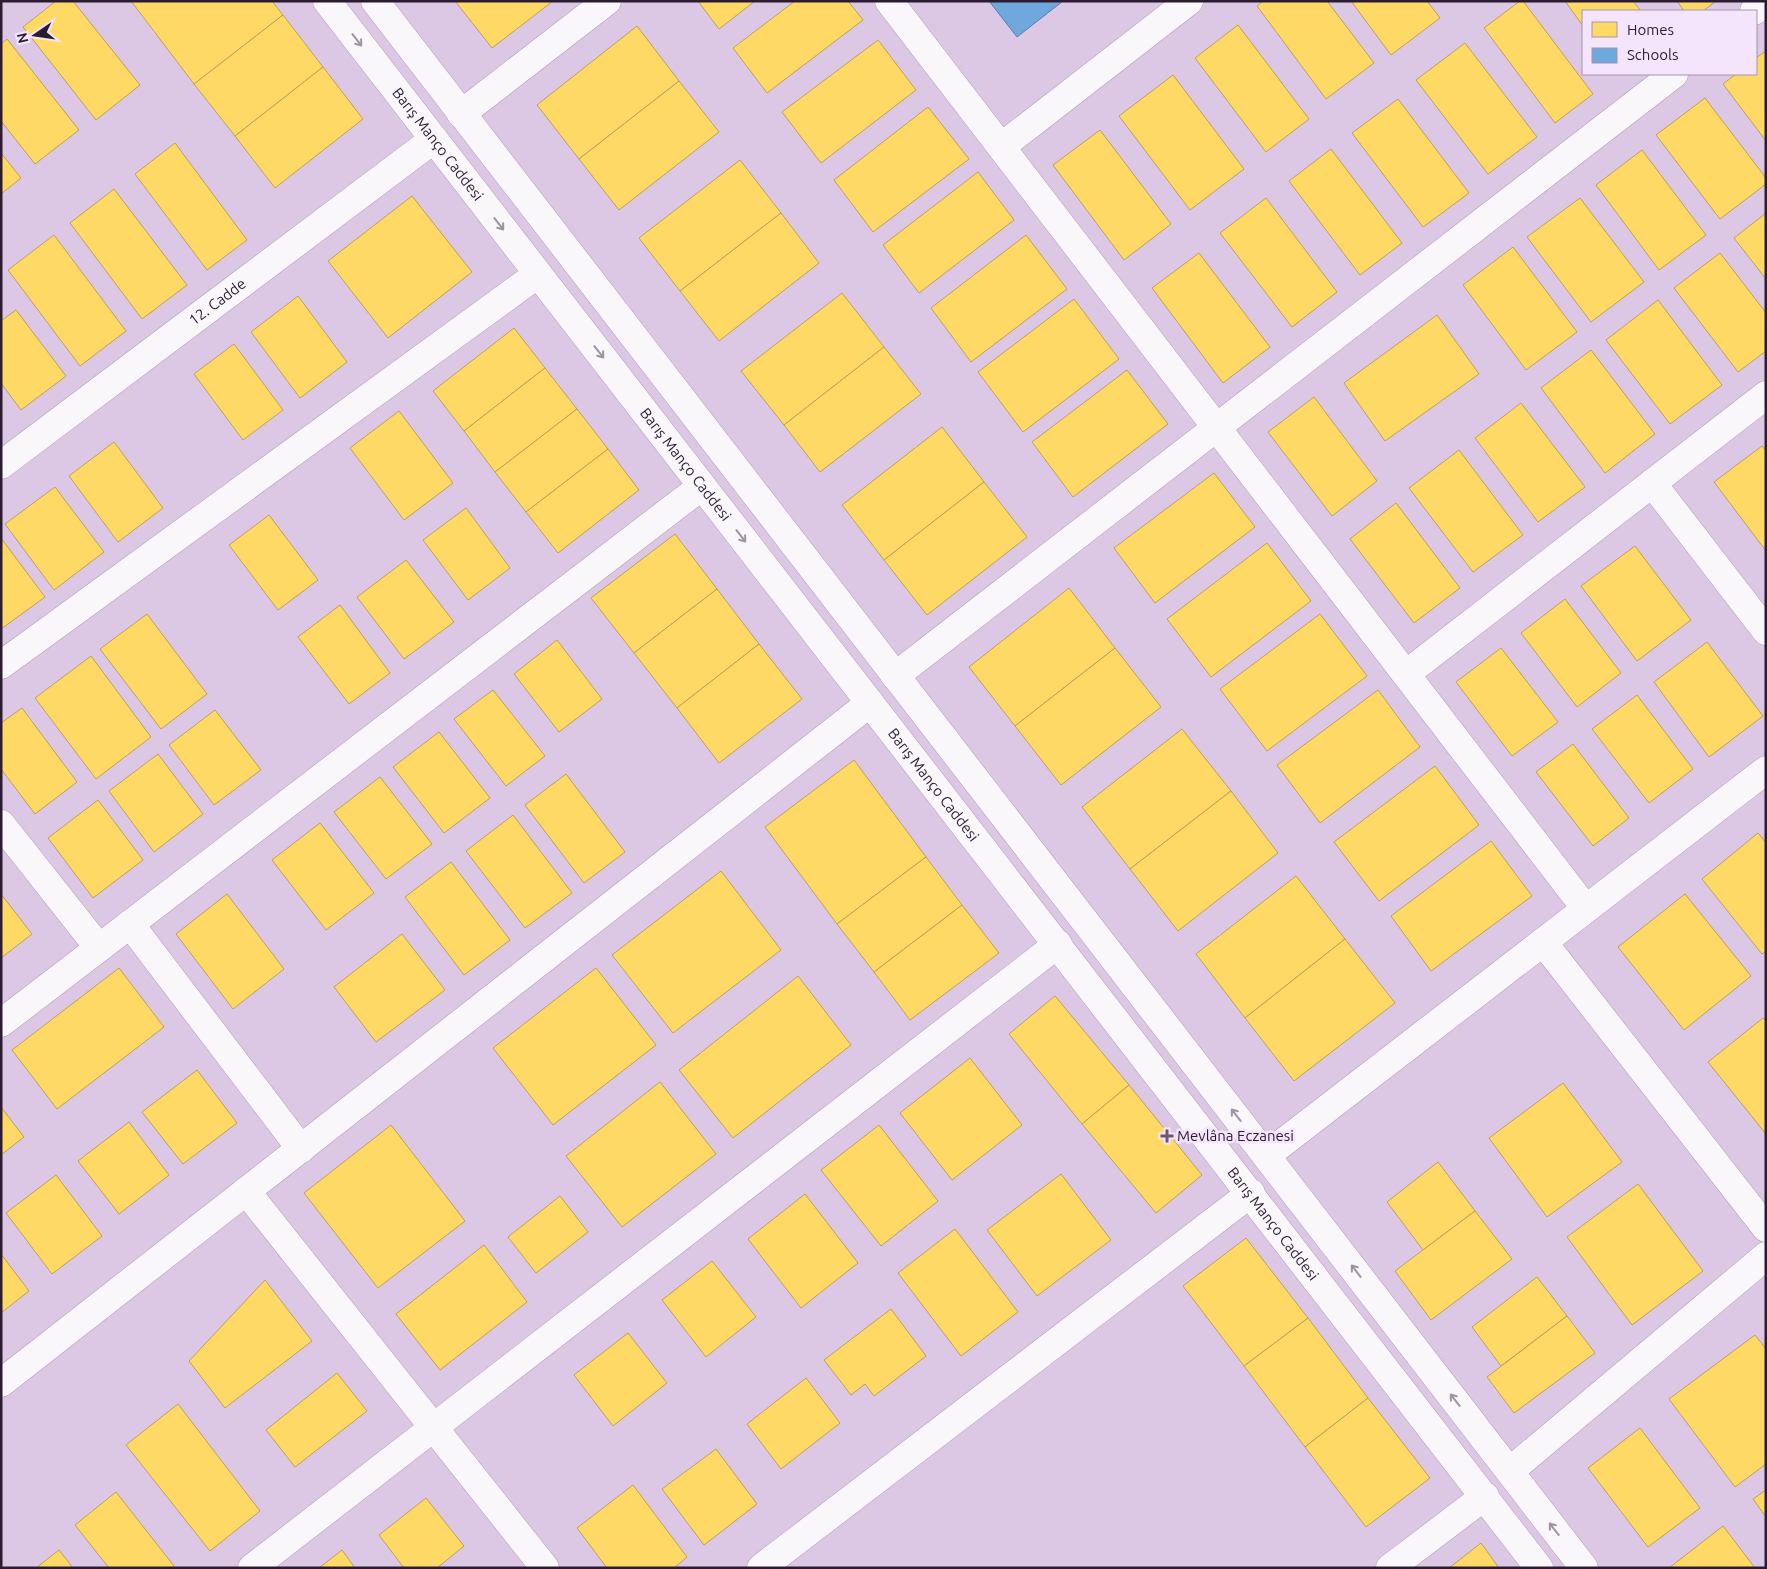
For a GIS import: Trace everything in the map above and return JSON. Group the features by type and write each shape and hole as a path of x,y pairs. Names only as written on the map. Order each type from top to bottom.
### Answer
{"street":[{"name":"Barış Manço Caddesi","path":"327,1 1251,1193 1539,1568"},
{"path":"375,1 1584,1568"},
{"path":"462,114 607,1"},
{"path":"889,1 1586,908"},
{"path":"1001,146 1189,1"},
{"path":"1755,10 1766,2"},
{"path":"895,676 1673,75"},
{"name":"12. Cadde","path":"1,465 434,139"},
{"path":"1,665 538,274"},
{"path":"1406,674 1766,395"},
{"path":"1652,483 1766,631"},
{"path":"1,1023 702,486"},
{"path":"1,1383 870,703"},
{"path":"1267,1156 1766,770"},
{"path":"1,824 99,948"},
{"path":"130,924 301,1149"},
{"path":"1543,942 1766,1228"},
{"path":"252,1568 1058,944"},
{"path":"246,1191 545,1568"},
{"path":"760,1568 1251,1193"},
{"path":"1510,1472 1762,1268"},
{"path":"1390,1568 1485,1496"}],"building: Homes":[{"path":"56,1 73,1 140,85 96,120 23,27"},
{"path":"131,1 272,1 283,15 194,84"},
{"path":"455,1 553,1 492,48"},
{"path":"698,1 755,1 719,29"},
{"path":"795,1 848,1 863,20 767,93 733,48"},
{"path":"1263,1 1327,1 1374,63 1326,99 1257,6"},
{"path":"1351,1 1427,1 1440,18 1391,55"},
{"path":"1520,1 1523,1 1593,94 1555,123 1484,28"},
{"path":"1565,1 1633,1 1640,10 1582,10 1582,25"},
{"path":"1677,1 1716,1 1704,10 1683,10"},
{"path":"283,15 323,67 235,136 194,84"},
{"path":"1238,25 1309,119 1266,152 1195,58"},
{"path":"637,26 679,81 579,159 537,105"},
{"path":"7,39 79,130 35,164 1,121 1,44"},
{"path":"878,40 916,90 821,163 782,112"},
{"path":"1465,43 1537,137 1488,174 1416,80"},
{"path":"1766,51 1766,141 1723,84 1735,75 1757,75 1757,57"},
{"path":"323,67 363,119 275,188 235,136"},
{"path":"1173,75 1244,169 1190,210 1119,116"},
{"path":"679,81 719,132 619,210 579,159"},
{"path":"1705,98 1766,178 1766,184 1720,219 1656,135"},
{"path":"1398,99 1469,193 1423,227 1352,133"},
{"path":"928,107 969,159 873,232 834,180"},
{"path":"1100,130 1171,224 1124,260 1053,165"},
{"path":"175,143 247,240 207,270 135,174"},
{"path":"1331,149 1402,243 1360,275 1289,181"},
{"path":"1642,150 1706,235 1659,270 1596,185"},
{"path":"1,153 21,178 1,194"},
{"path":"740,160 781,213 680,291 639,238"},
{"path":"978,172 1014,220 919,293 883,245"},
{"path":"114,189 187,285 142,319 70,223"},
{"path":"412,196 472,272 388,338 328,261"},
{"path":"1266,198 1337,292 1292,327 1220,233"},
{"path":"1580,198 1644,282 1591,322 1527,237"},
{"path":"781,213 819,263 719,341 680,291"},
{"path":"1766,213 1766,279 1734,238"},
{"path":"54,235 126,331 80,366 8,270"},
{"path":"1026,235 1067,289 971,362 931,308"},
{"path":"1513,247 1577,332 1526,370 1463,285"},
{"path":"1199,253 1270,347 1223,383 1152,288"},
{"path":"1720,253 1766,313 1766,351 1738,372 1674,288"},
{"path":"842,293 884,347 784,425 741,371"},
{"path":"298,296 347,362 300,398 251,332"},
{"path":"1074,299 1119,359 1023,432 978,372"},
{"path":"1658,300 1722,385 1670,424 1606,340"},
{"path":"16,310 66,376 21,410 1,383 1,321"},
{"path":"1437,315 1479,374 1385,441 1344,383"},
{"path":"514,328 545,368 464,431 433,391"},
{"path":"234,344 283,410 243,440 194,374"},
{"path":"884,347 921,394 820,472 784,425"},
{"path":"1591,350 1655,434 1605,473 1541,388"},
{"path":"545,368 577,409 495,472 464,431"},
{"path":"1127,370 1168,424 1073,497 1032,442"},
{"path":"1314,397 1377,481 1332,516 1268,432"},
{"path":"1521,403 1585,487 1538,522 1475,438"},
{"path":"577,409 608,449 526,512 495,472"},
{"path":"399,411 453,483 404,520 350,448"},
{"path":"942,427 984,482 884,560 842,505"},
{"path":"114,442 163,508 118,542 69,476"},
{"path":"1762,446 1766,451 1766,551 1714,482"},
{"path":"608,449 639,490 558,553 526,512"},
{"path":"1459,450 1523,535 1473,572 1409,488"},
{"path":"1214,473 1255,527 1155,603 1114,548"},
{"path":"984,482 1027,537 927,615 884,560"},
{"path":"55,487 104,552 54,590 5,524"},
{"path":"1396,503 1460,588 1414,623 1350,539"},
{"path":"466,508 510,568 468,600 423,540"},
{"path":"269,515 318,580 278,610 229,545"},
{"path":"675,534 717,589 634,653 591,598"},
{"path":"1,538 45,597 1,629"},
{"path":"1267,543 1311,601 1211,677 1167,619"},
{"path":"1635,546 1691,620 1637,661 1581,586"},
{"path":"406,560 454,622 404,659 357,597"},
{"path":"1069,588 1115,648 1015,726 969,667"},
{"path":"717,589 759,644 677,708 634,653"},
{"path":"1565,599 1621,673 1577,707 1521,633"},
{"path":"340,605 390,673 349,704 298,637"},
{"path":"147,614 207,694 161,729 100,649"},
{"path":"1320,614 1367,676 1267,751 1220,689"},
{"path":"557,640 602,699 559,732 514,674"},
{"path":"1707,642 1763,716 1709,757 1654,682"},
{"path":"759,644 802,699 719,763 677,708"},
{"path":"1115,648 1161,707 1061,785 1015,726"},
{"path":"1501,648 1558,722 1512,756 1456,682"},
{"path":"91,656 151,737 96,779 35,698"},
{"path":"493,690 545,756 506,786 454,719"},
{"path":"1378,690 1420,747 1320,823 1277,765"},
{"path":"1637,695 1693,769 1649,803 1592,729"},
{"path":"22,708 77,782 35,814 1,769 1,723"},
{"path":"215,710 261,770 214,805 169,745"},
{"path":"1182,729 1231,791 1130,869 1082,807"},
{"path":"439,732 490,798 444,833 393,767"},
{"path":"1573,744 1629,818 1593,846 1536,772"},
{"path":"158,754 203,814 154,852 109,791"},
{"path":"854,760 926,857 837,924 765,827"},
{"path":"1435,766 1479,825 1379,901 1334,842"},
{"path":"566,774 625,852 584,883 525,805"},
{"path":"380,777 432,844 386,879 334,812"},
{"path":"1231,791 1278,853 1178,931 1130,869"},
{"path":"98,800 143,860 93,898 48,838"},
{"path":"513,815 572,893 525,928 466,851"},
{"path":"320,823 374,893 326,930 272,860"},
{"path":"1758,833 1766,843 1766,951 1762,954 1702,879"},
{"path":"1491,841 1532,896 1431,971 1391,916"},
{"path":"926,857 962,905 874,972 837,924"},
{"path":"451,862 510,940 464,975 405,897"},
{"path":"721,871 781,950 673,1033 612,955"},
{"path":"1296,876 1345,939 1245,1018 1196,954"},
{"path":"1,894 32,934 1,958"},
{"path":"227,894 284,969 233,1009 176,934"},
{"path":"1685,894 1751,976 1684,1030 1618,947"},
{"path":"962,905 999,953 910,1020 874,972"},
{"path":"402,934 445,990 376,1042 334,987"},
{"path":"1345,939 1395,1003 1294,1081 1245,1018"},
{"path":"119,968 164,1027 57,1109 12,1050"},
{"path":"596,968 656,1045 553,1125 493,1048"},
{"path":"798,976 851,1045 733,1138 679,1070"},
{"path":"1055,996 1129,1085 1082,1124 1009,1034"},
{"path":"1763,1018 1766,1021 1766,1134 1708,1062"},
{"path":"970,1058 1022,1125 952,1180 900,1113"},
{"path":"197,1070 237,1123 183,1164 142,1112"},
{"path":"660,1082 716,1154 622,1227 566,1156"},
{"path":"1563,1083 1622,1162 1547,1217 1489,1138"},
{"path":"1129,1085 1202,1175 1156,1213 1082,1124"},
{"path":"1,1107 24,1137 1,1155"},
{"path":"129,1122 169,1175 119,1214 78,1161"},
{"path":"391,1125 465,1221 378,1288 304,1193"},
{"path":"879,1125 938,1201 881,1246 821,1170"},
{"path":"1438,1162 1475,1211 1423,1250 1387,1202"},
{"path":"1061,1174 1111,1240 1037,1296 987,1230"},
{"path":"56,1175 102,1236 52,1274 6,1213"},
{"path":"1638,1184 1703,1271 1632,1325 1567,1237"},
{"path":"805,1194 858,1263 801,1308 748,1239"},
{"path":"560,1196 588,1232 536,1273 508,1237"},
{"path":"1475,1211 1512,1259 1431,1320 1395,1271"},
{"path":"955,1229 1018,1312 961,1356 898,1273"},
{"path":"1246,1238 1308,1318 1244,1366 1183,1286"},
{"path":"484,1245 527,1302 440,1370 396,1314"},
{"path":"1,1254 29,1291 1,1313"},
{"path":"712,1261 756,1317 706,1357 662,1300"},
{"path":"1537,1277 1567,1316 1501,1366 1472,1327"},
{"path":"265,1280 312,1341 225,1408 189,1361"},
{"path":"891,1309 926,1356 874,1396 865,1384 851,1395 824,1360"},
{"path":"1567,1316 1595,1353 1514,1413 1487,1377"},
{"path":"1308,1318 1368,1398 1305,1447 1244,1366"},
{"path":"628,1333 667,1383 613,1426 574,1375"},
{"path":"1755,1335 1766,1349 1766,1464 1735,1487 1669,1399"},
{"path":"337,1373 367,1411 295,1467 266,1430"},
{"path":"806,1378 840,1423 781,1469 747,1424"},
{"path":"1368,1398 1430,1478 1366,1527 1305,1447"},
{"path":"178,1404 260,1511 210,1551 126,1445"},
{"path":"1640,1428 1700,1508 1648,1547 1588,1468"},
{"path":"716,1449 757,1504 704,1545 662,1489"},
{"path":"633,1485 687,1557 674,1568 607,1568 577,1528"},
{"path":"1766,1490 1766,1517 1753,1499"},
{"path":"116,1492 174,1566 172,1568 109,1568 75,1525"},
{"path":"426,1498 464,1546 437,1568 404,1568 379,1535"},
{"path":"1723,1526 1755,1568 1669,1568"},
{"path":"1481,1543 1499,1568 1449,1568"},
{"path":"59,1550 73,1568 36,1568"},
{"path":"342,1550 355,1568 319,1568"}],"building: Schools":[{"path":"989,1 1063,1 1017,37"}],"place":[{"name":"Mevlâna Eczanesi","path":"1167,1136"}]}
